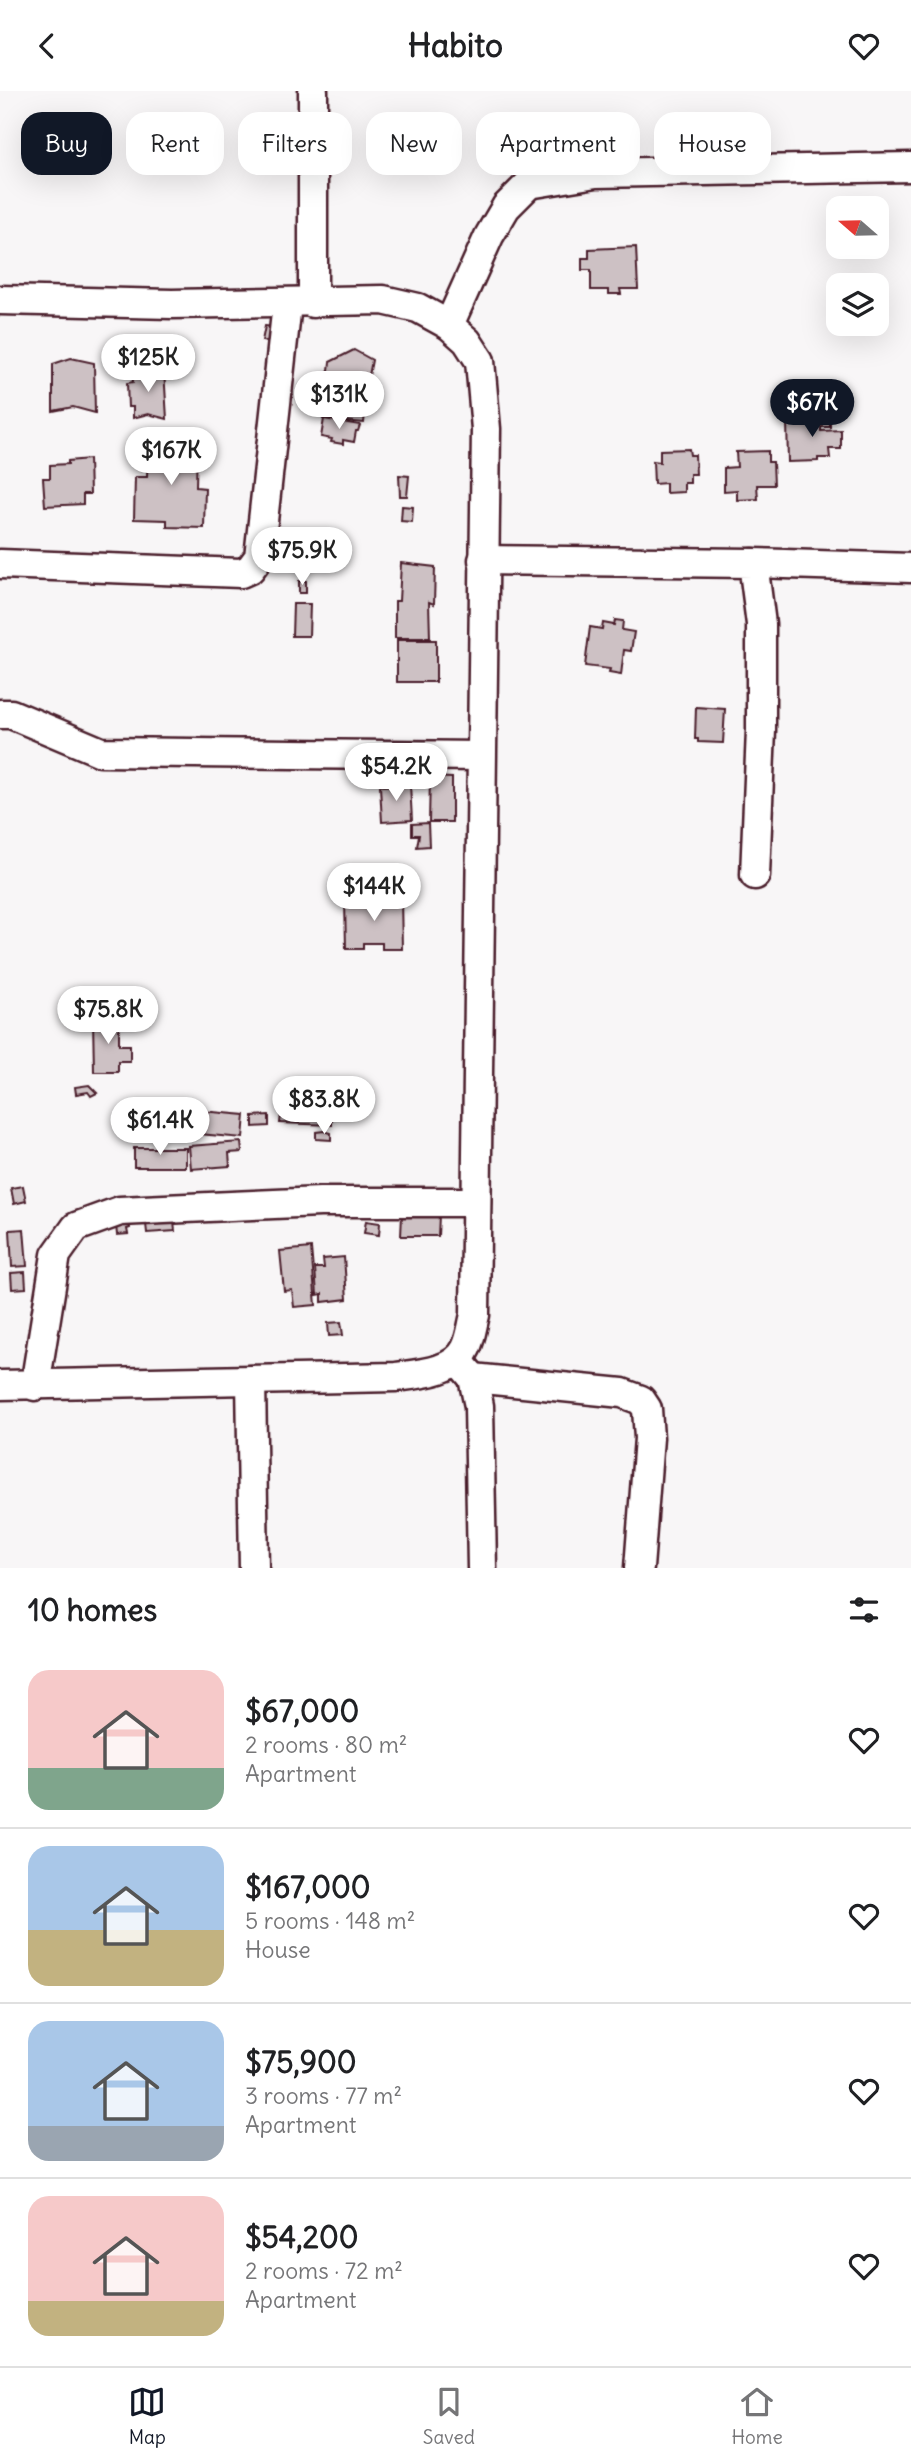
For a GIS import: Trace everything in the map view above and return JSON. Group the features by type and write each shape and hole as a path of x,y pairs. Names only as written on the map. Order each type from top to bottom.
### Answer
{"street":[{"path":"0,564 241,573 250,569 259,557 300,303 313,91"},
{"path":"449,325 489,236 506,207 529,184 596,173 911,167"},
{"path":"0,300 172,305 383,300 418,308 449,325 467,341 480,361 486,429 475,1315 467,1347 466,1369 479,1406 482,1568"},
{"path":"484,560 911,568"},
{"path":"753,563 761,624 761,730 755,875"},
{"path":"0,714 11,714 101,752 481,756"},
{"path":"35,1385 56,1255 76,1227 120,1211 320,1202 476,1202"},
{"path":"0,1385 396,1377 466,1369 622,1392 641,1400 647,1409 649,1438 639,1568"},
{"path":"251,1380 254,1568"}],"building":[{"path":"636,247 638,289 620,289 621,294 609,294 609,290 591,290 591,270 582,270 582,258 589,258 589,249"},
{"path":"265,326 273,327 276,344 262,341"},
{"path":"133,349 158,349 158,364 138,364 138,356 133,356"},
{"path":"354,350 372,360 364,402 364,423 323,419 320,400 326,395 320,380 329,370 330,362"},
{"path":"71,358 94,363 95,413 73,407 53,411 53,364"},
{"path":"164,370 167,419 148,414 133,418 133,407 128,407 127,383 133,382 132,372"},
{"path":"830,413 830,427 821,427 821,431 841,430 841,449 829,449 830,458 818,458 818,461 788,462 787,421 807,421 807,414"},
{"path":"324,419 360,425 354,442 343,440 343,444 321,437"},
{"path":"148,443 197,445 196,487 205,488 204,528 167,527 167,520 134,519 135,477 147,477"},
{"path":"689,449 690,455 695,455 696,474 690,474 690,483 684,483 684,492 666,493 666,483 654,484 653,461 660,462 660,450"},
{"path":"768,451 768,462 773,462 774,485 757,485 758,499 737,500 737,490 724,491 724,468 737,467 736,452"},
{"path":"89,459 90,494 83,494 83,504 45,506 43,478 50,478 50,465"},
{"path":"399,475 409,476 407,496 400,496"},
{"path":"402,506 413,507 412,522 401,521"},
{"path":"401,563 435,567 434,604 429,602 430,638 395,638 395,601 399,601"},
{"path":"299,581 306,581 306,593 299,593"},
{"path":"293,604 310,604 309,636 292,636"},
{"path":"615,620 623,621 622,630 634,632 631,651 624,650 621,675 609,673 610,669 585,666 590,627 602,629 603,623 614,625"},
{"path":"397,640 436,640 436,682 397,682"},
{"path":"696,707 725,709 723,743 698,742 698,739 695,739"},
{"path":"430,777 452,778 452,822 429,822"},
{"path":"410,784 412,820 382,822 380,786"},
{"path":"428,823 429,846 417,847 419,835 412,835 412,824"},
{"path":"401,898 402,949 382,949 382,943 363,943 363,949 346,949 345,899"},
{"path":"93,1018 119,1018 119,1045 130,1045 130,1061 118,1061 118,1072 94,1072"},
{"path":"89,1085 97,1093 91,1096 88,1092 76,1094 75,1087"},
{"path":"201,1111 245,1115 243,1138 199,1134"},
{"path":"281,1114 332,1116 332,1125 280,1123"},
{"path":"269,1115 269,1126 253,1127 253,1116"},
{"path":"316,1132 331,1133 331,1140 316,1139"},
{"path":"241,1142 242,1152 229,1153 230,1166 191,1169 189,1146"},
{"path":"134,1148 186,1148 186,1167 134,1167"},
{"path":"23,1186 26,1201 14,1204 11,1188"},
{"path":"173,1213 175,1231 147,1233 145,1215"},
{"path":"129,1215 128,1234 117,1235 115,1216"},
{"path":"402,1215 439,1215 438,1236 401,1236"},
{"path":"366,1221 380,1223 379,1235 364,1233"},
{"path":"24,1229 27,1266 12,1267 10,1230"},
{"path":"311,1248 316,1305 294,1307 292,1290 284,1291 280,1251"},
{"path":"344,1257 347,1299 322,1302 322,1294 317,1295 315,1268 324,1268 323,1259"},
{"path":"25,1272 26,1288 12,1289 11,1273"},
{"path":"341,1322 343,1335 329,1336 328,1323"}]}
